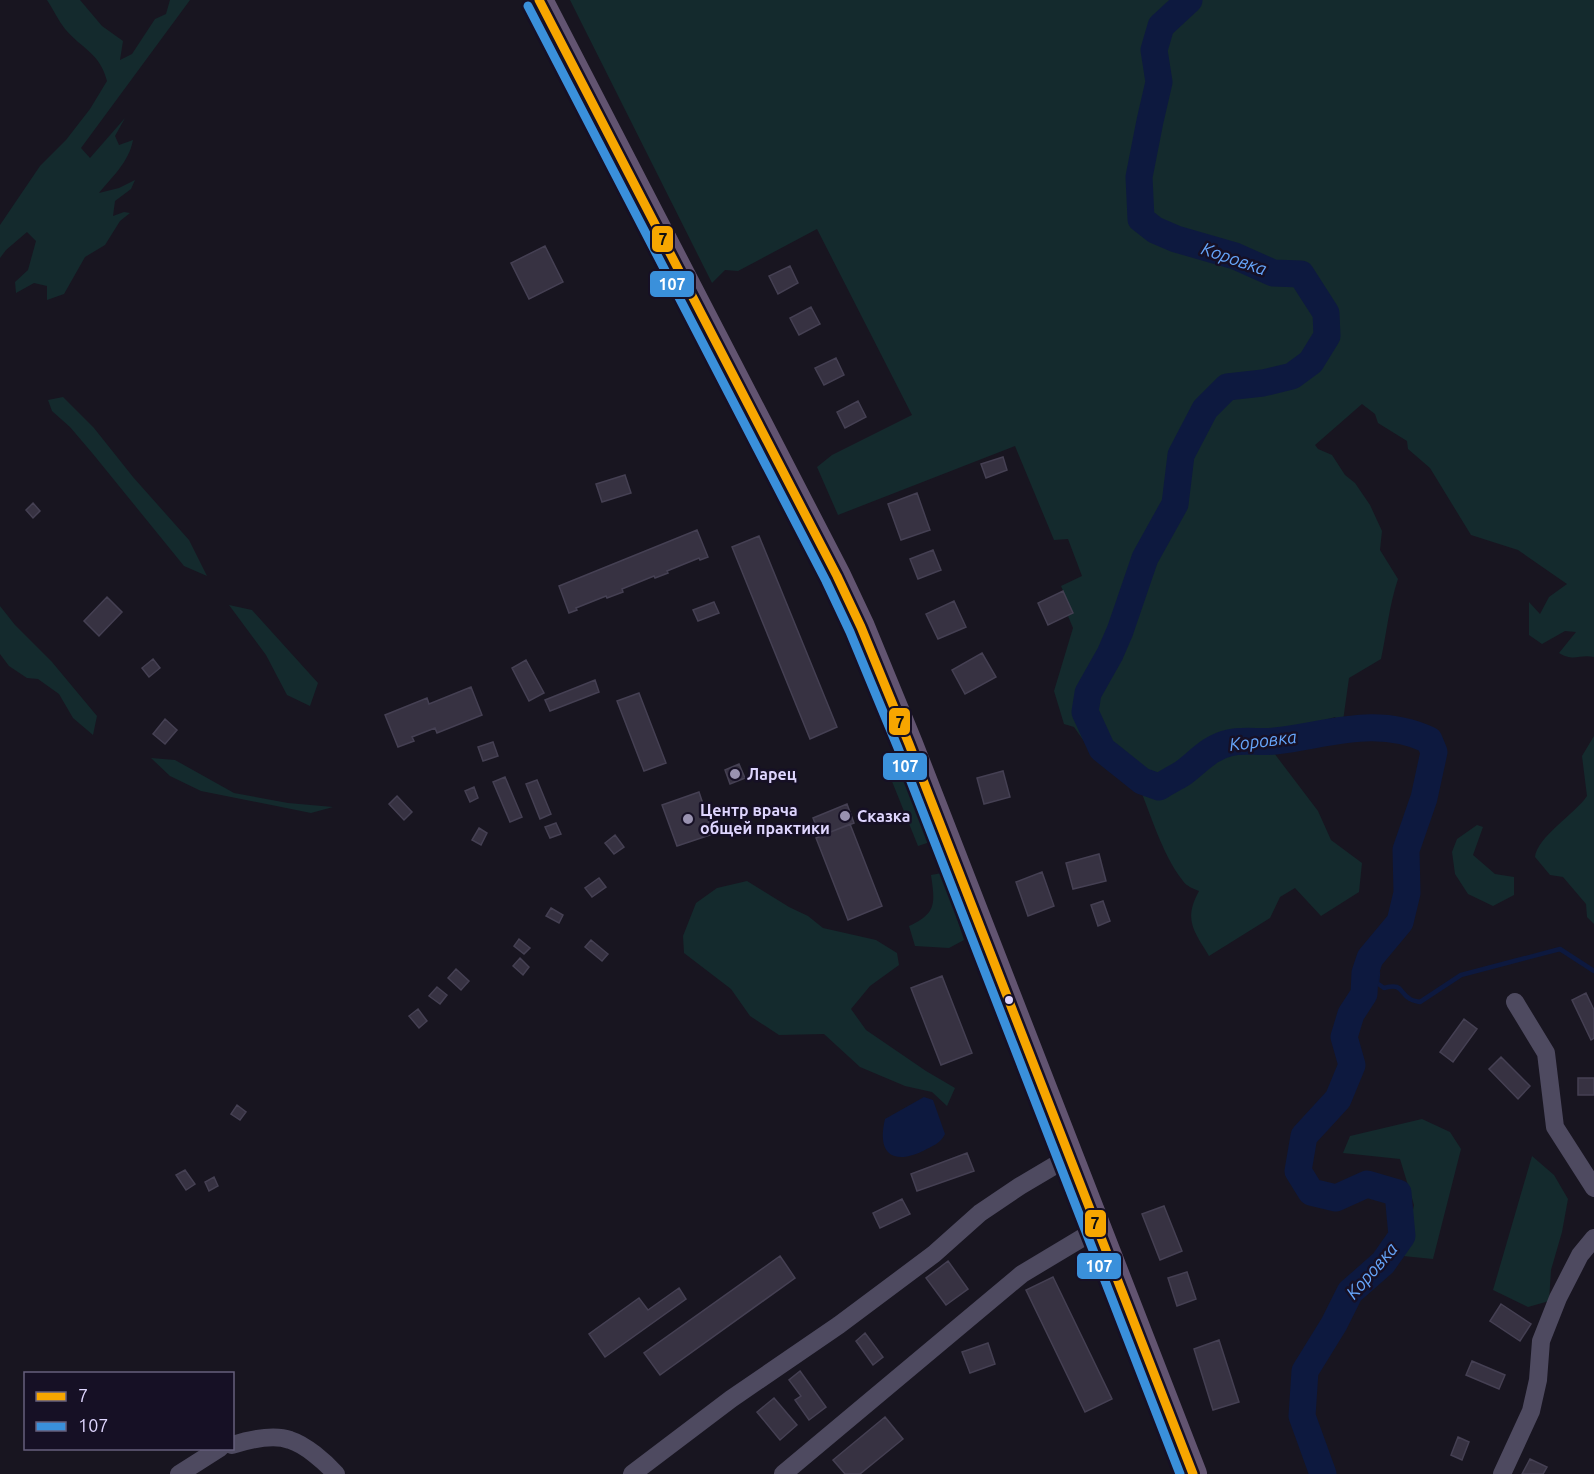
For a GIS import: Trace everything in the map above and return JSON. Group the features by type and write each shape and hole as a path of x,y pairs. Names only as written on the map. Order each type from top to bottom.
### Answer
{"main road":[{"path":"539,0 832,566 861,627 913,754 1193,1474"}],"street":[{"path":"1515,1002 1546,1053 1555,1127 1594,1188"},
{"path":"632,1474 731,1399 868,1304 934,1254 980,1213 1069,1157"},
{"path":"783,1474 1022,1274 1097,1228"},
{"path":"1502,1474 1531,1411 1538,1380 1541,1341 1580,1255 1594,1238"},
{"path":"234,1443 253,1438 289,1439 324,1461 336,1474"},
{"path":"179,1474 218,1450"}],"green space":[{"path":"47,0 80,0 102,26 123,41 120,60 132,54 155,19 166,14 170,0 190,0 81,148 90,158 125,118 115,136 119,145 133,140 131,148 119,169 99,193 119,188 135,180 131,189 115,201 113,216 124,212 130,213 120,221 105,245 85,257 64,294 47,300 47,286 34,283 16,293 15,282 28,270 36,241 27,232 0,258 0,225 40,166 66,140 90,109 107,81 100,64 65,29"},
{"path":"570,0 1594,0 1594,657 1569,657 1559,653 1576,632 1565,631 1542,644 1529,635 1529,602 1540,614 1549,597 1567,584 1518,550 1471,535 1430,468 1408,449 1407,441 1378,423 1375,414 1362,404 1315,445 1318,449 1332,455 1370,505 1382,531 1380,550 1398,579 1381,659 1349,678 1342,728 1335,717 1268,736 1274,753 1318,811 1331,840 1362,863 1359,892 1321,916 1295,888 1280,897 1270,918 1209,956 1192,925 1192,910 1199,891 1184,883 1168,858 1136,779 1117,775 1093,754 1074,727 1064,724 1054,691 1073,628 1068,616 1073,613 1061,586 1082,576 1068,539 1054,540 1015,446 838,515 817,467 832,455 912,415 817,229 738,271 725,270 712,283"},
{"path":"63,397 94,428 133,477 189,540 207,576 184,566 93,454 70,427 52,411 48,400"},
{"path":"229,605 252,610 318,683 310,706 287,695 266,655"},
{"path":"0,606 15,625 52,662 97,716 93,735 73,718 59,694 38,679 27,678 9,666 0,654"},
{"path":"1594,736 1594,924 1587,917 1586,904 1563,877 1550,875 1535,857 1542,842 1587,796 1582,756"},
{"path":"151,758 175,760 234,793 288,803 333,807 311,813 201,791 170,776"},
{"path":"901,769 930,842 918,846 889,774"},
{"path":"1477,825 1483,827 1473,855 1495,874 1514,877 1514,895 1493,906 1468,894 1455,874 1452,852 1457,839"},
{"path":"942,873 964,940 949,948 915,946 909,926 929,912 933,900 931,875"},
{"path":"747,881 808,916 823,928 876,940 897,953 899,965 870,986 851,1009 866,1030 955,1088 947,1106 932,1092 905,1086 860,1067 824,1034 779,1035 750,1016 731,989 684,953 683,936 696,903 717,888"},
{"path":"1422,1119 1450,1132 1461,1149 1433,1259 1403,1256 1414,1205 1400,1159 1343,1153 1350,1136"},
{"path":"1532,1156 1554,1175 1568,1199 1562,1232 1551,1270 1549,1301 1528,1307 1493,1290"}],"water":[{"path":"924,1097 933,1100 945,1134 933,1146 912,1155 902,1157 889,1153 883,1140 885,1119"}],"building":[{"path":"545,246 563,282 529,299 511,263"},
{"path":"790,266 798,283 778,294 769,276"},
{"path":"811,307 820,324 799,335 790,318"},
{"path":"836,358 844,375 824,385 815,368"},
{"path":"858,401 866,417 845,428 837,412"},
{"path":"1003,457 1007,470 986,478 981,464"},
{"path":"625,475 631,493 602,502 596,484"},
{"path":"917,493 930,530 901,540 888,504"},
{"path":"33,503 40,511 33,518 26,510"},
{"path":"697,530 708,557 700,560 699,558 655,578 654,576 622,589 623,592 607,598 606,596 569,613 559,586"},
{"path":"759,536 837,727 810,739 732,547"},
{"path":"933,550 941,570 918,579 910,559"},
{"path":"1063,591 1073,613 1048,625 1038,603"},
{"path":"107,597 122,612 99,636 84,621"},
{"path":"954,601 966,627 938,639 926,614"},
{"path":"714,602 719,613 698,621 693,610"},
{"path":"982,653 996,677 965,694 952,670"},
{"path":"153,659 160,668 149,677 142,668"},
{"path":"526,660 544,693 529,701 512,668"},
{"path":"595,680 599,692 550,711 545,700"},
{"path":"471,687 482,715 437,733 435,728 412,737 414,741 398,747 385,715 427,698 429,704"},
{"path":"639,693 666,763 644,771 617,701"},
{"path":"165,719 177,730 165,744 153,734"},
{"path":"493,742 498,756 483,761 478,747"},
{"name":"Ларец","path":"739,764 745,778 730,784 725,770"},
{"path":"1003,771 1010,797 984,804 977,778"},
{"path":"505,777 522,817 510,822 493,782"},
{"path":"537,780 551,814 540,819 526,784"},
{"path":"474,787 478,798 470,802 465,791"},
{"name":"Центр врача общей практики","path":"699,792 713,834 677,846 662,805"},
{"path":"397,796 412,812 404,820 389,804"},
{"path":"847,804 854,823 820,836 813,818"},
{"path":"556,823 561,834 550,838 545,827"},
{"path":"850,824 882,906 848,920 816,838"},
{"path":"479,828 487,833 481,845 472,840"},
{"path":"615,835 624,847 614,854 605,843"},
{"path":"1099,854 1106,881 1073,889 1066,863"},
{"path":"1042,872 1054,906 1028,916 1016,882"},
{"path":"599,878 606,887 592,897 585,888"},
{"path":"1103,901 1110,921 1098,926 1091,905"},
{"path":"551,908 563,915 559,923 546,916"},
{"path":"519,939 530,948 524,954 514,946"},
{"path":"591,940 608,954 602,961 585,947"},
{"path":"520,958 529,967 523,975 513,966"},
{"path":"456,969 469,981 461,990 448,978"},
{"path":"942,976 972,1053 941,1065 911,988"},
{"path":"437,987 447,995 440,1004 429,996"},
{"path":"1586,993 1594,1010 1594,1038 1591,1040 1572,1000"},
{"path":"418,1009 427,1021 419,1028 409,1016"},
{"path":"1464,1019 1477,1029 1453,1062 1440,1052"},
{"path":"1501,1057 1530,1086 1518,1099 1489,1069"},
{"path":"1578,1078 1594,1078 1594,1095 1578,1095"},
{"path":"237,1105 246,1112 240,1120 231,1114"},
{"path":"967,1153 974,1171 917,1191 911,1174"},
{"path":"185,1170 195,1184 186,1190 176,1175"},
{"path":"214,1177 218,1186 209,1191 205,1182"},
{"path":"902,1199 910,1214 880,1228 873,1213"},
{"path":"1164,1206 1182,1251 1160,1260 1142,1214"},
{"path":"780,1256 795,1278 660,1375 644,1353"},
{"path":"948,1261 968,1289 946,1305 926,1278"},
{"path":"1187,1272 1196,1299 1177,1306 1168,1278"},
{"path":"1053,1277 1112,1399 1085,1412 1026,1290"},
{"path":"679,1288 686,1299 605,1357 589,1334 639,1298 648,1310"},
{"path":"1501,1304 1531,1324 1520,1341 1490,1321"},
{"path":"865,1333 883,1357 873,1365 856,1341"},
{"path":"1219,1340 1239,1402 1213,1410 1194,1349"},
{"path":"988,1343 995,1364 970,1373 962,1352"},
{"path":"1472,1361 1505,1375 1499,1389 1466,1375"},
{"path":"800,1371 826,1407 809,1420 795,1400 801,1396 789,1380"},
{"path":"774,1398 797,1425 780,1440 757,1412"},
{"path":"885,1417 903,1439 860,1474 845,1474 833,1460"},
{"path":"1458,1437 1469,1442 1462,1460 1451,1455"},
{"path":"1530,1459 1547,1467 1543,1474 1522,1474"}],"waterway":[{"name":"Коровка","path":"1189,0 1161,26 1154,50 1159,82 1139,177 1141,219 1155,230 1176,239 1235,256 1273,273 1301,274 1326,313 1327,336 1311,362 1292,376 1263,383 1227,387 1205,409 1181,455 1175,504 1145,558 1120,631 1088,693 1085,712 1102,749 1142,781 1159,787 1183,773 1204,755 1222,745 1234,742 1275,741 1333,731 1371,728 1390,729 1429,740 1434,752 1424,798 1406,850 1407,893 1400,922 1370,958 1365,973 1364,994 1351,1014 1344,1037 1352,1065 1338,1099 1304,1136 1298,1171 1311,1192 1336,1198 1367,1184 1398,1193 1402,1236 1383,1263 1350,1292 1334,1324 1305,1371 1302,1416 1323,1474"},
{"path":"1365,973 1374,967 1378,973 1377,983 1384,988 1398,987 1410,999 1420,1002 1461,975 1560,949 1594,971"}],"transit line":[{"name":"7","path":"539,0 837,576 861,627 909,744 1193,1474"},
{"name":"107","path":"528,6 826,581 850,632 898,748 1180,1474"}],"place":[{"name":"Ларец","path":"735,774"},
{"name":"Сказка","path":"845,816"},
{"name":"Центр врача общей практики","path":"688,819"}]}
